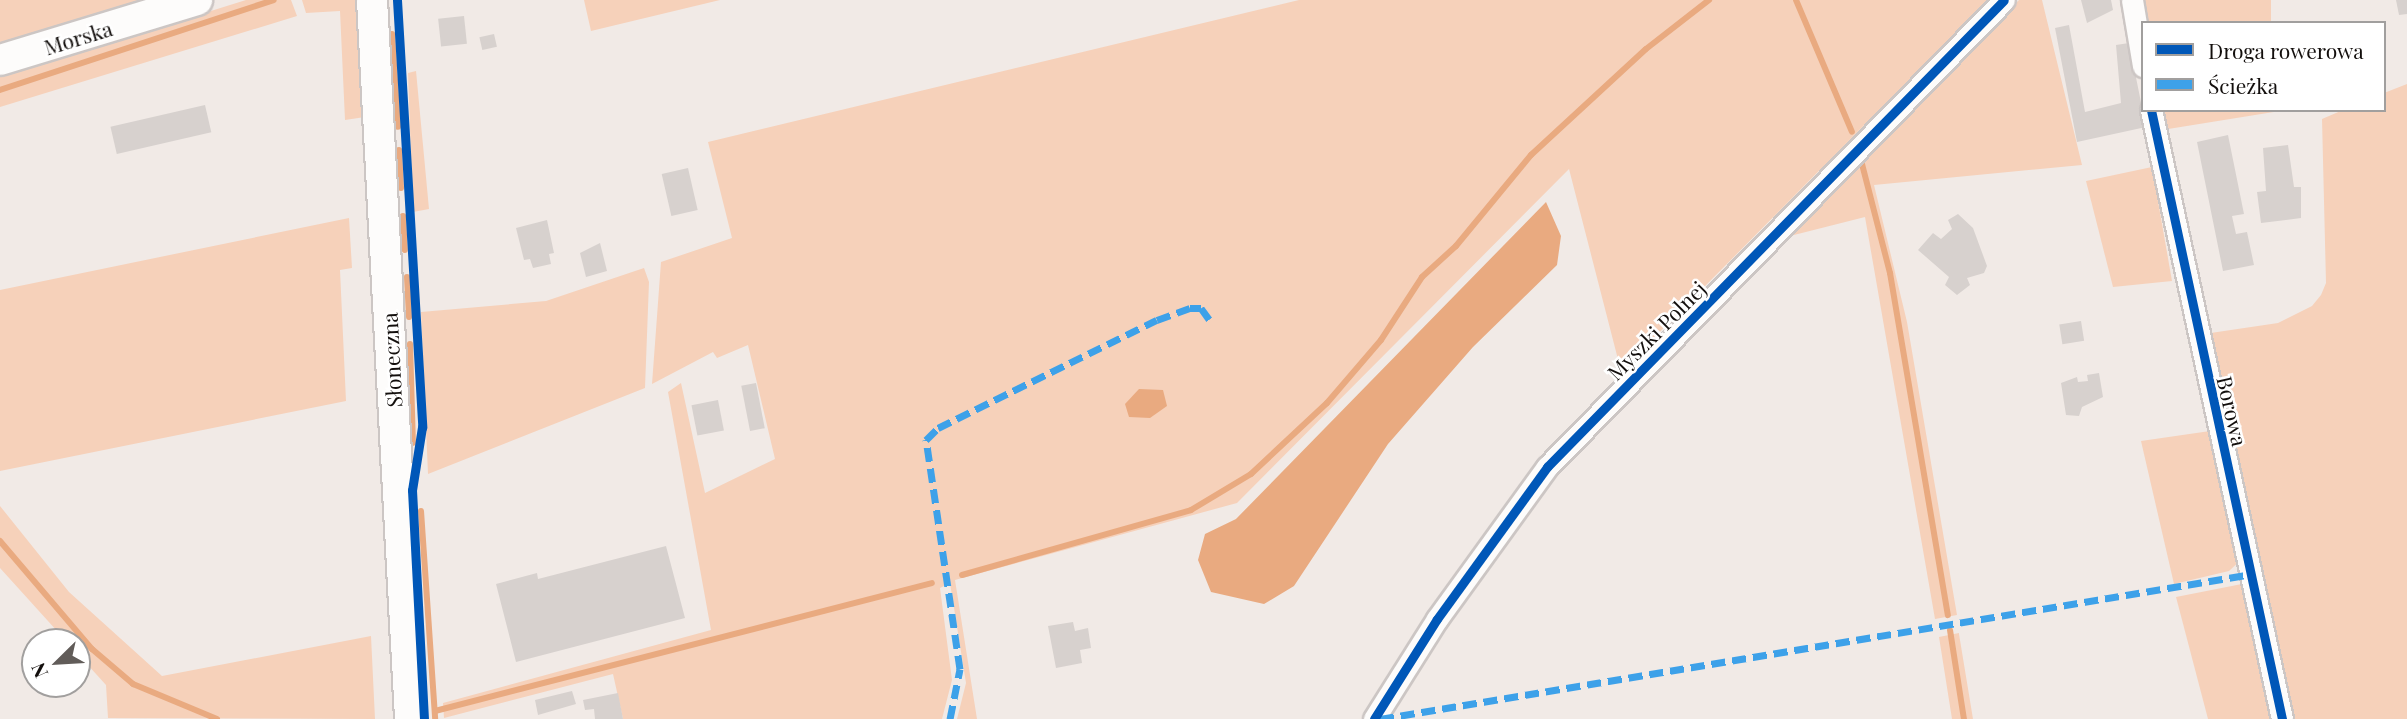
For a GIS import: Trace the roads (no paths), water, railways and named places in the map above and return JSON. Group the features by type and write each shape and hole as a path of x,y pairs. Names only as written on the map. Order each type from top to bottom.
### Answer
{"main road":[{"name":"Morska","path":"0,60 197,0"},
{"name":"Słoneczna","path":"372,0 410,719"}],"street":[{"name":"Myszki Polnej","path":"1374,719 1437,619 1547,467 2004,0"},
{"path":"2132,0 2141,54"},
{"name":"Borowa","path":"2151,112 2281,719"}],"waterway":[{"path":"0,90 274,0"},
{"path":"962,575 1191,510 1251,474 1327,403 1381,340 1422,277 1456,246 1531,155 1646,49 1709,0"},
{"path":"1796,0 1852,132"},
{"path":"392,34 398,127"},
{"path":"399,150 401,188"},
{"path":"1862,164 1890,273 1948,615"},
{"path":"403,216 405,250"},
{"path":"407,277 409,317"},
{"path":"410,344 413,443"},
{"path":"421,511 435,719"},
{"path":"0,541 92,649 133,684 217,719"},
{"path":"435,711 932,583"},
{"path":"1950,630 1964,719"}]}
